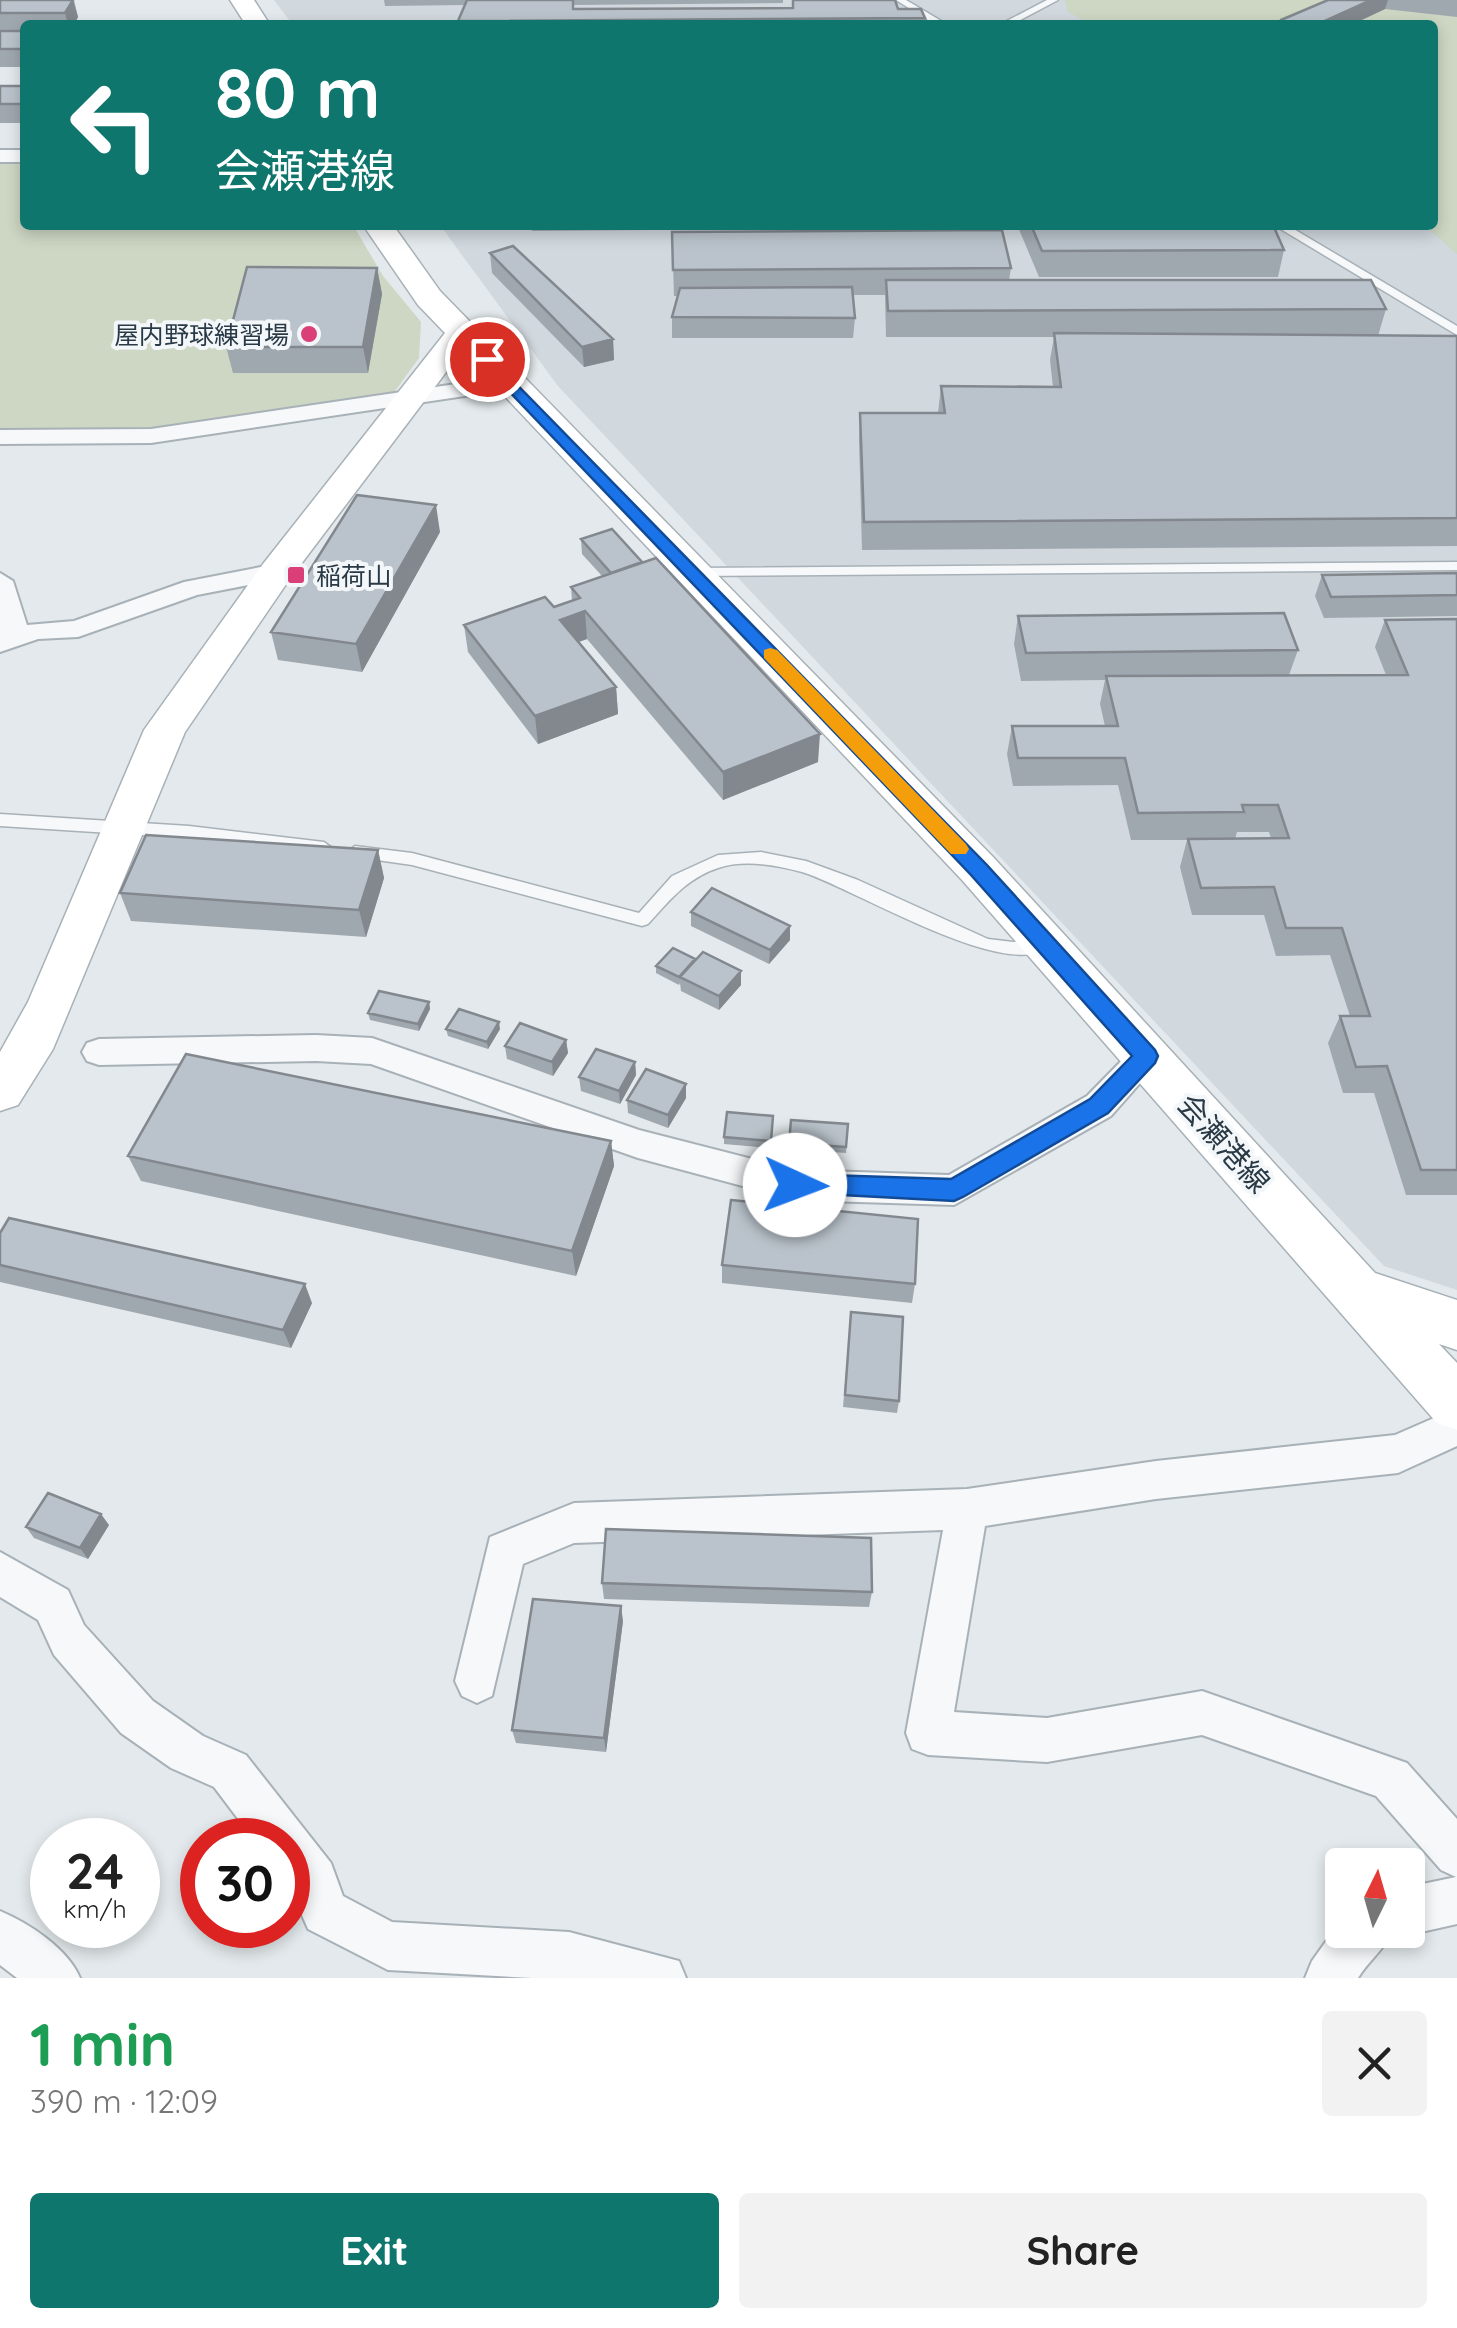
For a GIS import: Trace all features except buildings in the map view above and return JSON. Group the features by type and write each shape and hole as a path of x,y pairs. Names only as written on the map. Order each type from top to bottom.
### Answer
{"main road":[{"name":"会瀬港線","path":"381,230 408,272 464,335 1048,944 1457,1404"},
{"path":"0,1092 52,1002 165,730 276,572 450,344 464,335"},
{"path":"1354,1290 1457,1325"}],"street":[{"path":"0,436 150,436 510,383"},
{"path":"0,581 8,640 78,629 142,603 194,588 276,572"},
{"path":"99,1052 316,1048 372,1051 638,1144 795,1185 954,1190 1099,1106 1146,1056"},
{"path":"477,1681 505,1552 574,1522 967,1509 1156,1480 1398,1454 1457,1426"},
{"path":"967,1509 928,1733 1047,1740 1202,1713 1391,1779 1457,1854"},
{"path":"0,1573 54,1605 69,1640 137,1716 187,1752 230,1771 267,1818"},
{"path":"310,1875 325,1912 388,1946 568,1956 662,1978"},
{"path":"1425,1908 1457,1900"},
{"path":"0,1935 56,1978"},
{"path":"1329,1978 1349,1948"}],"lane":[{"path":"900,0 934,20"},
{"path":"1014,20 1054,0"},
{"path":"1287,230 1457,332"},
{"path":"691,572 1457,566"},
{"path":"0,820 124,826 412,859 642,920 659,894 684,872 719,859 758,855 796,862 986,945 1013,948 1048,944"}],"shaded area":[{"path":"274,0 1457,0 1457,1290 1384,1266 558,386 444,230 1438,230 1438,20 289,20"}],"green space":[{"path":"1065,0 1457,0 1457,254 1430,230 1438,230 1438,20 1083,20 1068,12"},
{"path":"0,159 20,159 20,230 356,230 383,276 421,322 419,358 390,398 149,431 0,431"}],"slow traffic":[{"path":"770,654 959,849"}],"place":[{"name":"屋内野球練習場","path":"309,334"},
{"name":"稲荷山","path":"296,575"}],"route":[{"path":"487,359 978,869 1146,1056 1099,1106 954,1190 795,1185"}]}
